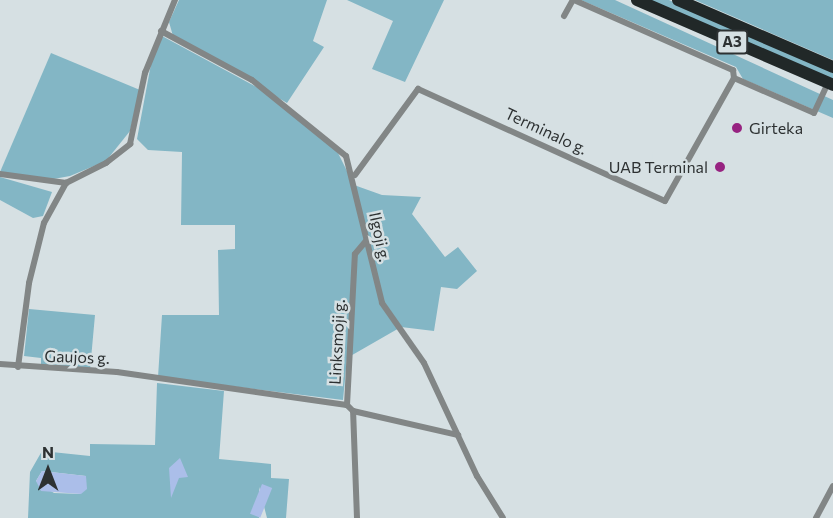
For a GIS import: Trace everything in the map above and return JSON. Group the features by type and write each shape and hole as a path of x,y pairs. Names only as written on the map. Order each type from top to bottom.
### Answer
{"highway":[{"name":"A3","path":"637,0 830,84"},
{"name":"A3","path":"678,0 833,67"}],"street":[{"path":"0,174 66,183 106,163 130,144 161,31 175,0"},
{"path":"564,16 573,0 733,70 734,78 814,113 830,84"},
{"name":"Ilgoji g.","path":"161,31 252,80 335,143 355,175 366,241 381,303 424,363 458,435 503,518"},
{"name":"Terminalo g.","path":"355,175 418,89 665,201 734,78"},
{"path":"18,367 34,256 66,183"},
{"name":"Linksmoji g.","path":"353,411 347,405 355,254 366,241"},
{"name":"Gaujos g.","path":"0,364 152,379 347,405"},
{"path":"357,518 353,411 458,435"},
{"path":"816,518 833,486"}],"shaded area":[{"path":"179,0 327,0 313,41 324,47 287,103 173,36 169,22"},
{"path":"347,0 444,0 405,82 372,69 393,21"},
{"path":"581,0 615,0 833,100 833,118 743,79 736,67"},
{"path":"646,0 669,0 833,72 833,81"},
{"path":"695,0 833,0 833,60"},
{"path":"162,36 262,90 336,149 354,185 382,195 421,197 412,214 445,257 458,247 477,271 457,289 441,287 434,331 401,327 347,358 343,400 158,377 162,315 219,315 218,250 235,249 235,225 181,225 182,152 148,150 137,139 151,64"},
{"path":"51,53 140,90 130,131 106,161 70,176 48,180 0,172"},
{"path":"0,177 52,192 43,216 33,218 0,200"},
{"path":"29,309 95,315 90,370 41,367 41,358 24,356"},
{"path":"157,383 224,391 219,459 271,464 271,478 289,479 286,518 267,518 259,487 259,518 28,518 30,472 42,451 90,456 90,444 155,445","holes":["42,471 86,476 80,494 54,493 36,481"]},
{"path":"180,458 188,477 179,478 171,498 169,468"},
{"path":"42,471 86,476 87,489 81,494 41,491 36,481"},
{"path":"262,484 272,488 260,518 250,514"}],"place":[{"name":"Girteka","path":"737,128"},
{"name":"UAB Terminal","path":"720,167"}]}
